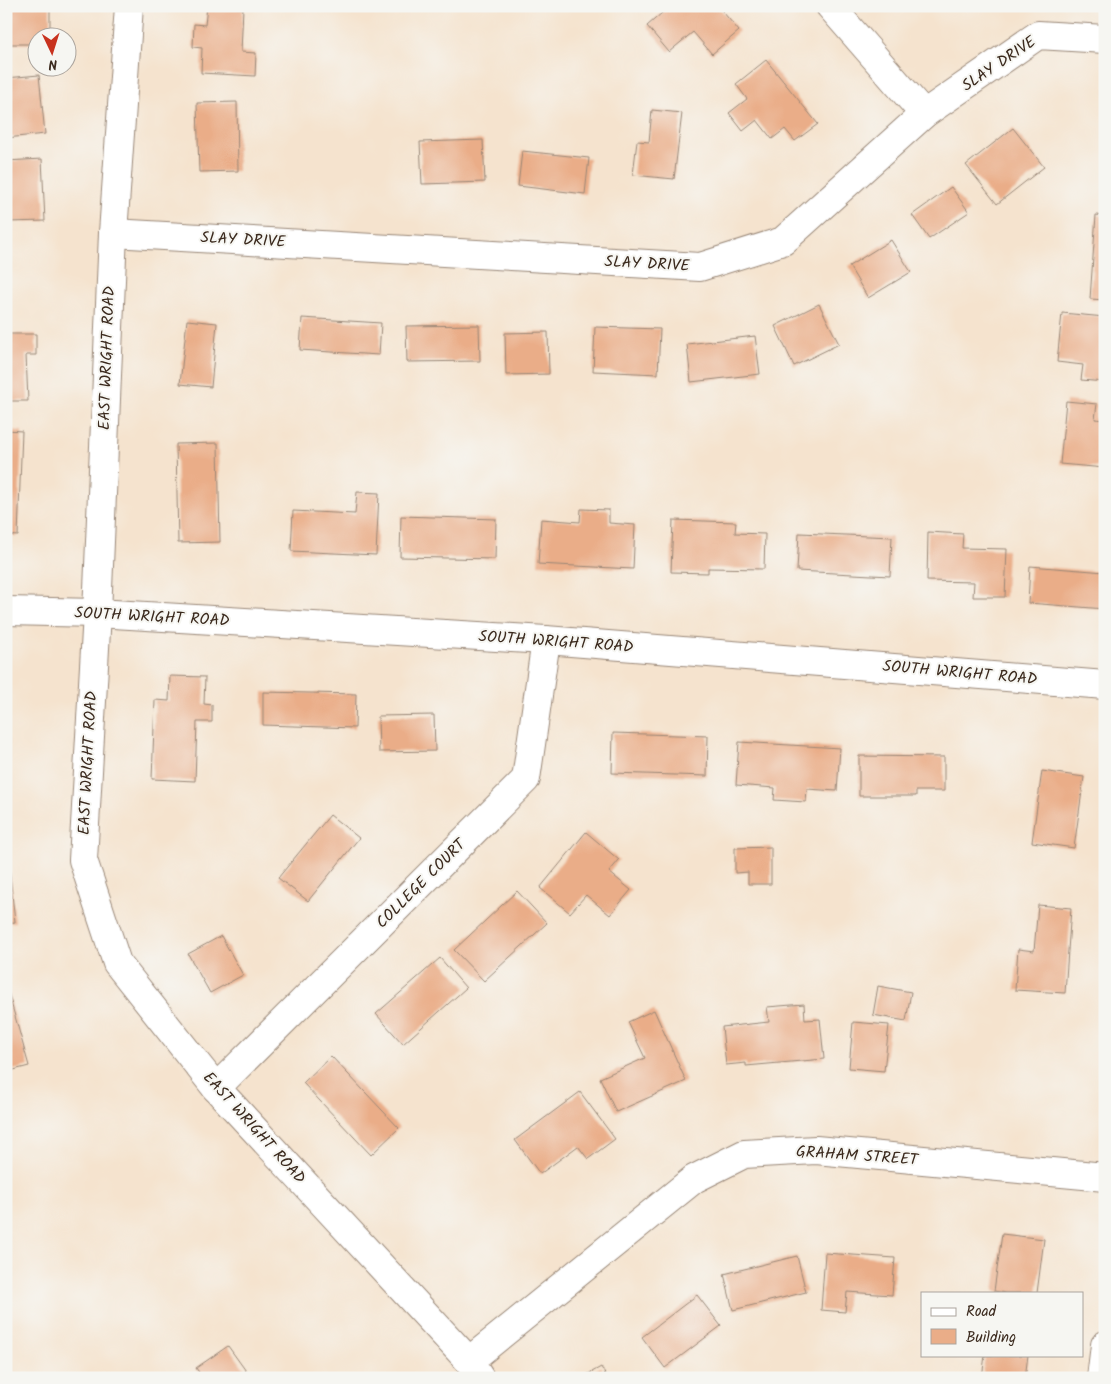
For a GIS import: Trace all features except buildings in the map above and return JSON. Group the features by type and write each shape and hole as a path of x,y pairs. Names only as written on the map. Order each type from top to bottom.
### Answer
{"street":[{"name":"EAST WRIGHT ROAD","path":"129,6 113,233 97,613 83,860 117,962 216,1088 474,1369"},
{"path":"830,6 924,114"},
{"name":"SLAY DRIVE","path":"113,233 700,267 783,241 924,114 1038,36 1105,39"},
{"name":"SOUTH WRIGHT ROAD","path":"6,611 97,613 546,640 1105,685"},
{"name":"COLLEGE COURT","path":"216,1088 526,779 546,640"},
{"name":"GRAHAM STREET","path":"474,1369 694,1179 744,1154 816,1150 1105,1177"},
{"path":"1101,1378 1105,1345"}]}
